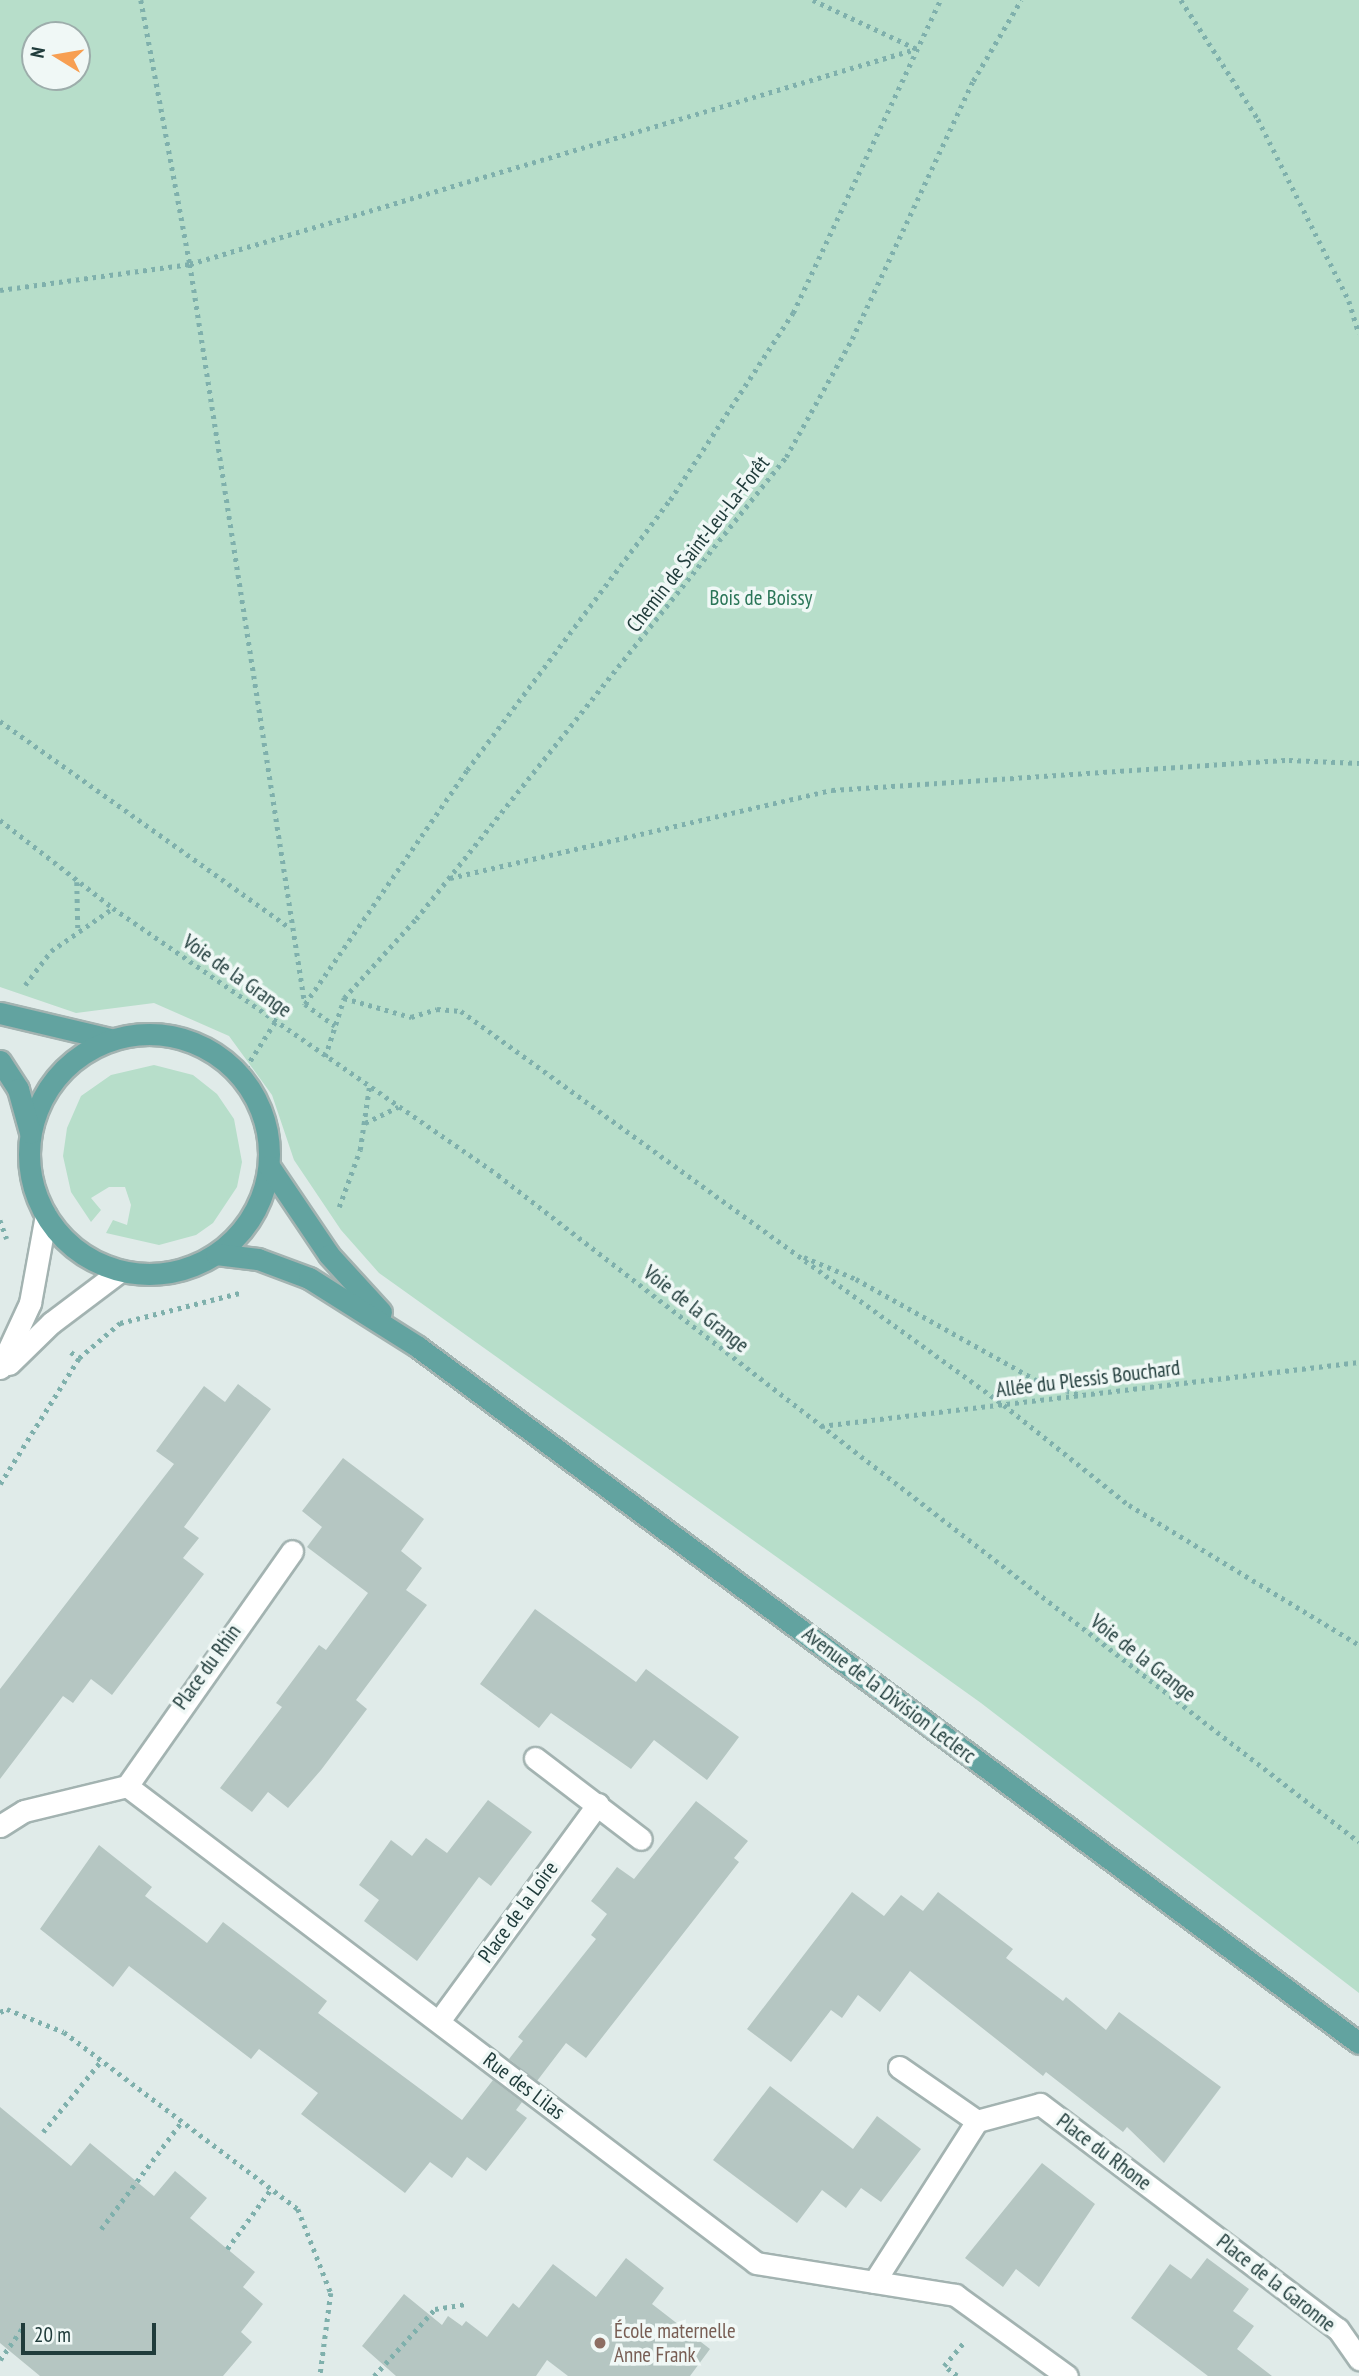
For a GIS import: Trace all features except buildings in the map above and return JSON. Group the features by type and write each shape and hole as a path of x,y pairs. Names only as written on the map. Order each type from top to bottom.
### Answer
{"main road":[{"path":"2,1014 110,1040"},
{"path":"0,1061 18,1089 30,1134 31,1176 46,1216 85,1256 120,1271 180,1271 216,1254 258,1207 269,1166 269,1134 241,1075 195,1041 167,1034 110,1040 86,1051 58,1076 38,1109 30,1134"},
{"name":"Avenue de la Division Leclerc","path":"269,1166 348,1278 418,1347"},
{"name":"Avenue de la Division Leclerc","path":"216,1254 258,1259 309,1278 418,1347 1359,2043"}],"street":[{"path":"0,1368 30,1303 46,1216"},
{"path":"0,1374 51,1324 120,1271"},
{"name":"Place du Rhin","path":"127,1786 292,1551"},
{"path":"535,1758 641,1839"},
{"path":"0,1826 24,1811 127,1786"},
{"name":"Rue des Lilas","path":"127,1786 756,2263 955,2295 1067,2376"},
{"name":"Place de la Loire","path":"439,2021 597,1804"},
{"path":"873,2282 977,2121 899,2067"},
{"name":"Place du Rhone","path":"977,2121 1040,2104 1187,2214"},
{"name":"Place de la Garonne","path":"1187,2214 1338,2329 1359,2358"}],"path":[{"path":"141,0 190,264 291,929 305,1004 335,1026"},
{"path":"813,0 917,49"},
{"path":"305,1004 467,770 670,500 793,313 940,0"},
{"name":"Chemin de Saint-Leu-La-Forêt","path":"325,1057 344,998 449,878 786,457 852,339 973,81 1021,0"},
{"path":"1181,0 1258,119 1349,301 1359,334"},
{"path":"0,290 190,264 917,49"},
{"path":"0,721 291,929"},
{"path":"449,878 832,790 1289,760 1359,763"},
{"name":"Voie de la Grange","path":"0,820 113,908 498,1175 1359,1842"},
{"path":"77,881 78,929"},
{"path":"2,1014 51,951 78,929 113,908"},
{"path":"344,998 411,1017 437,1009 461,1011 1004,1405 1129,1505 1359,1646"},
{"path":"241,1075 275,1022"},
{"path":"364,1124 398,1107"},
{"path":"797,1254 856,1279 1034,1379 1081,1396"},
{"path":"0,1484 79,1358"},
{"name":"Allée du Plessis Bouchard","path":"821,1426 1359,1362"},
{"path":"0,2012 7,2009 64,2032 298,2209 331,2293 320,2376"},
{"path":"43,2132 103,2060"},
{"path":"101,2229 182,2121"},
{"path":"227,2249 271,2189"},
{"path":"374,2376 435,2309 466,2304"},
{"path":"957,2376 944,2366 985,2316"},
{"path":"0,2360 22,2329"}],"green space":[{"name":"Bois de Boissy","path":"0,0 1359,0 1359,1993 981,1703 379,1273 341,1230 294,1160 272,1095 229,1036 154,1003 76,1013 0,987"},
{"path":"154,1065 193,1075 217,1094 234,1119 242,1162 237,1187 213,1223 196,1235 159,1245 106,1233 113,1220 127,1225 131,1205 125,1187 109,1187 91,1198 101,1210 91,1222 71,1192 63,1156 67,1128 81,1096 111,1075"}],"place":[{"name":"École maternelle Anne Frank","path":"600,2343"}]}
